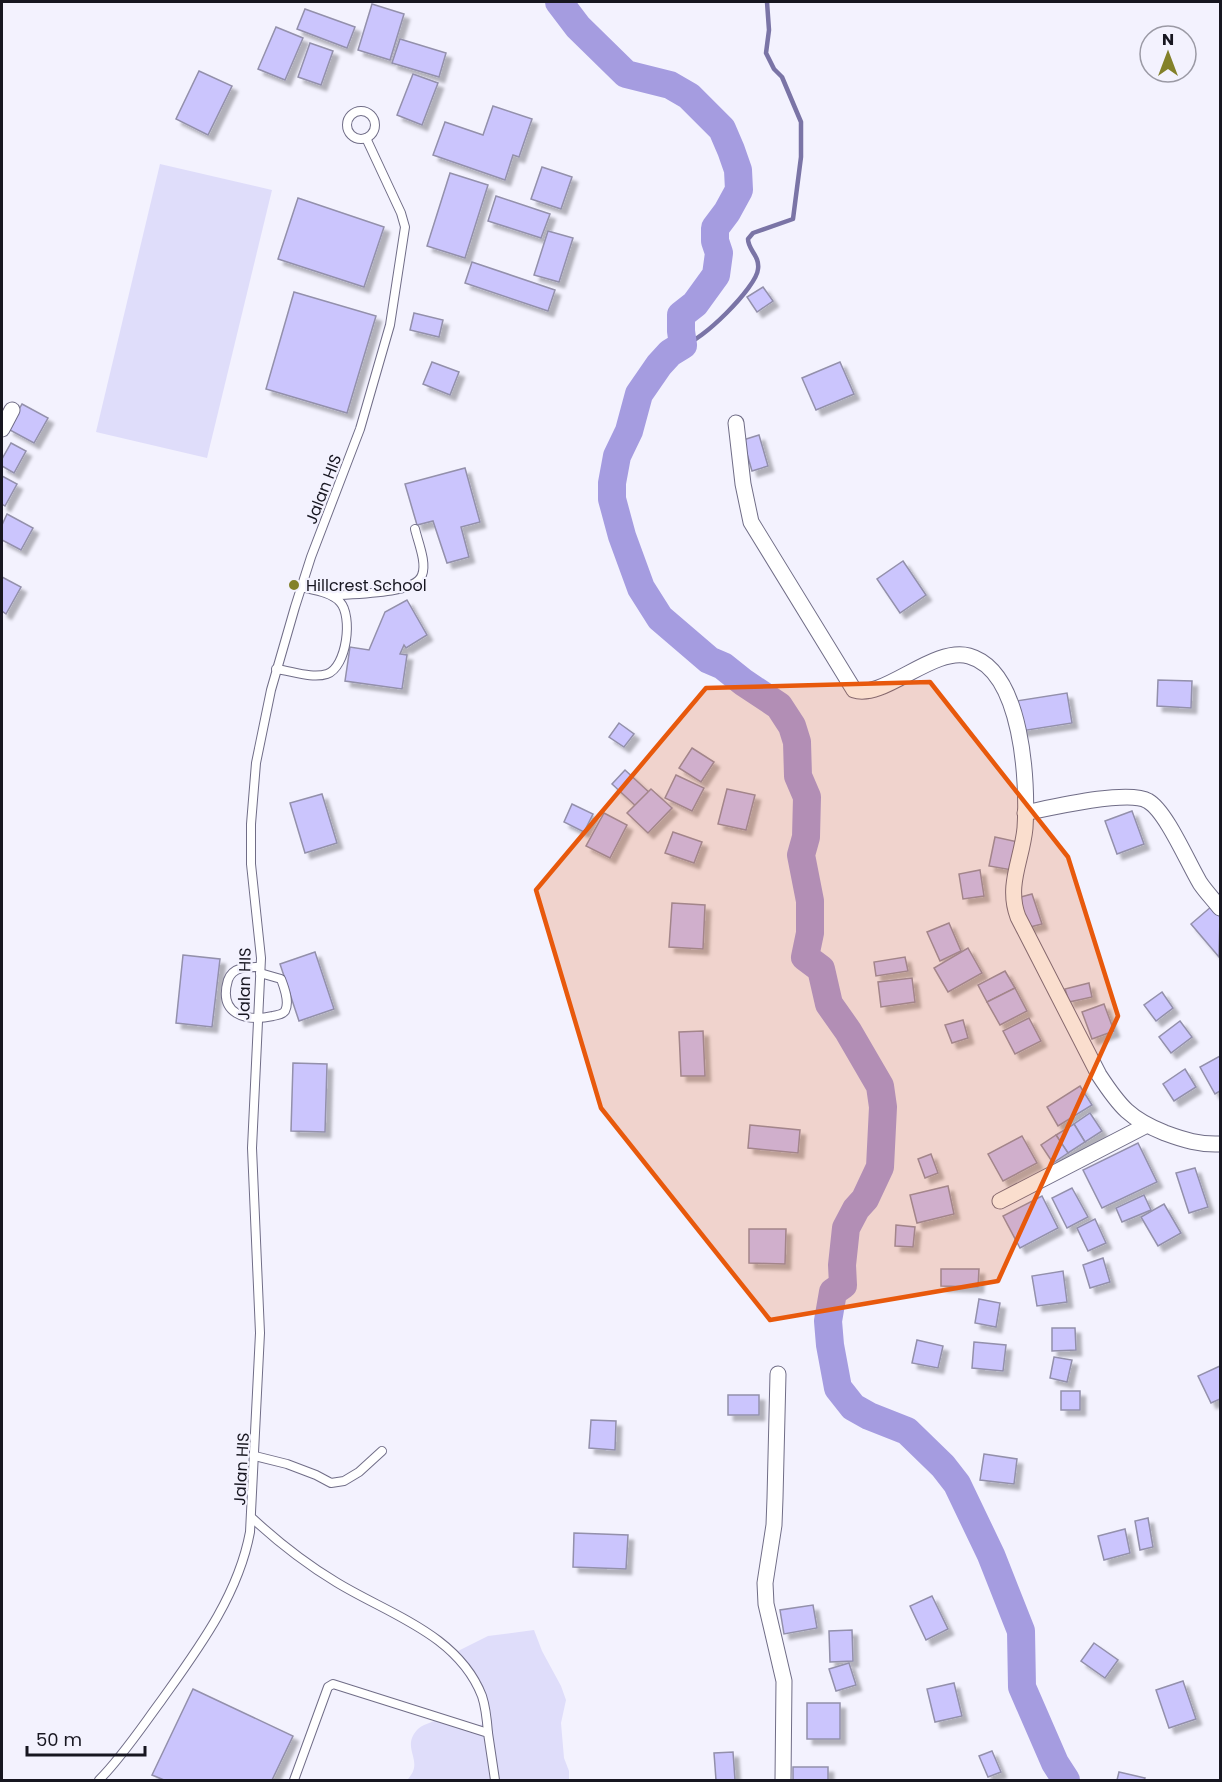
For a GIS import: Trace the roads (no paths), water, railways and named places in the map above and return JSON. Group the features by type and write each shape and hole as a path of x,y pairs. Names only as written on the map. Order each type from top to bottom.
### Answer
{"street":[{"path":"2,429 12,410"},
{"path":"736,423 743,484 752,522 854,690 860,692 896,680 939,658 958,655 978,660 1000,681 1010,698 1017,722 1025,794 1025,830 1017,862 1012,898 1018,917 1113,1096 1130,1114 1146,1126 1189,1141 1221,1144"},
{"path":"1025,813 1089,801 1131,797 1147,800 1159,810 1201,884 1221,908"},
{"path":"1000,1201 1146,1126"},
{"path":"778,1374 774,1525 765,1583 766,1604 784,1681 783,1780"}],"lane":[{"name":"Jalan HIS","path":"99,1780 184,1669 220,1612 241,1568 252,1518 260,1333 252,1148 260,970 250,864 250,824 262,725 276,669 301,587 360,429 390,325 405,227 401,213 366,138"},
{"path":"301,587 333,596 403,589 417,582 423,575 423,562 415,529"},
{"path":"276,669 322,675 335,669 345,644 347,630 344,607 333,596"},
{"path":"238,969 260,970 281,979 287,1002 285,1010 281,1014 257,1019 233,1012 229,1008 227,991 230,974 238,969"},
{"path":"255,1456 316,1474 331,1483 344,1481 359,1472 382,1451"},
{"path":"252,1518 298,1557 338,1583 427,1632 470,1673 482,1697 495,1780"},
{"path":"294,1780 328,1687 333,1684 488,1733"}],"waterway":[{"path":"559,2 578,27 626,74 670,85 689,96 722,129 738,170 739,190 715,228 715,241 719,253 716,275 695,304 681,315 683,345 670,353 659,365 639,394 629,431 617,456 612,483 612,499 622,536 641,588 660,618 709,660 723,666 779,706 792,726 797,742 798,776 807,797 806,837 801,855 810,901 810,933 805,957 821,969 829,1004 848,1031 880,1086 883,1107 880,1167 865,1199 856,1209 846,1228 842,1265 843,1285 833,1292 828,1321 838,1388 853,1407 907,1431 943,1466 957,1484 991,1555 1021,1631 1022,1687 1055,1763 1066,1780"},
{"path":"683,345 702,335 714,325 738,300 755,277 758,264 748,239 753,233 793,219 801,157 801,122 782,77 774,69 766,53 769,30 767,2"}],"place":[{"name":"Hillcrest School","path":"294,585"}]}
